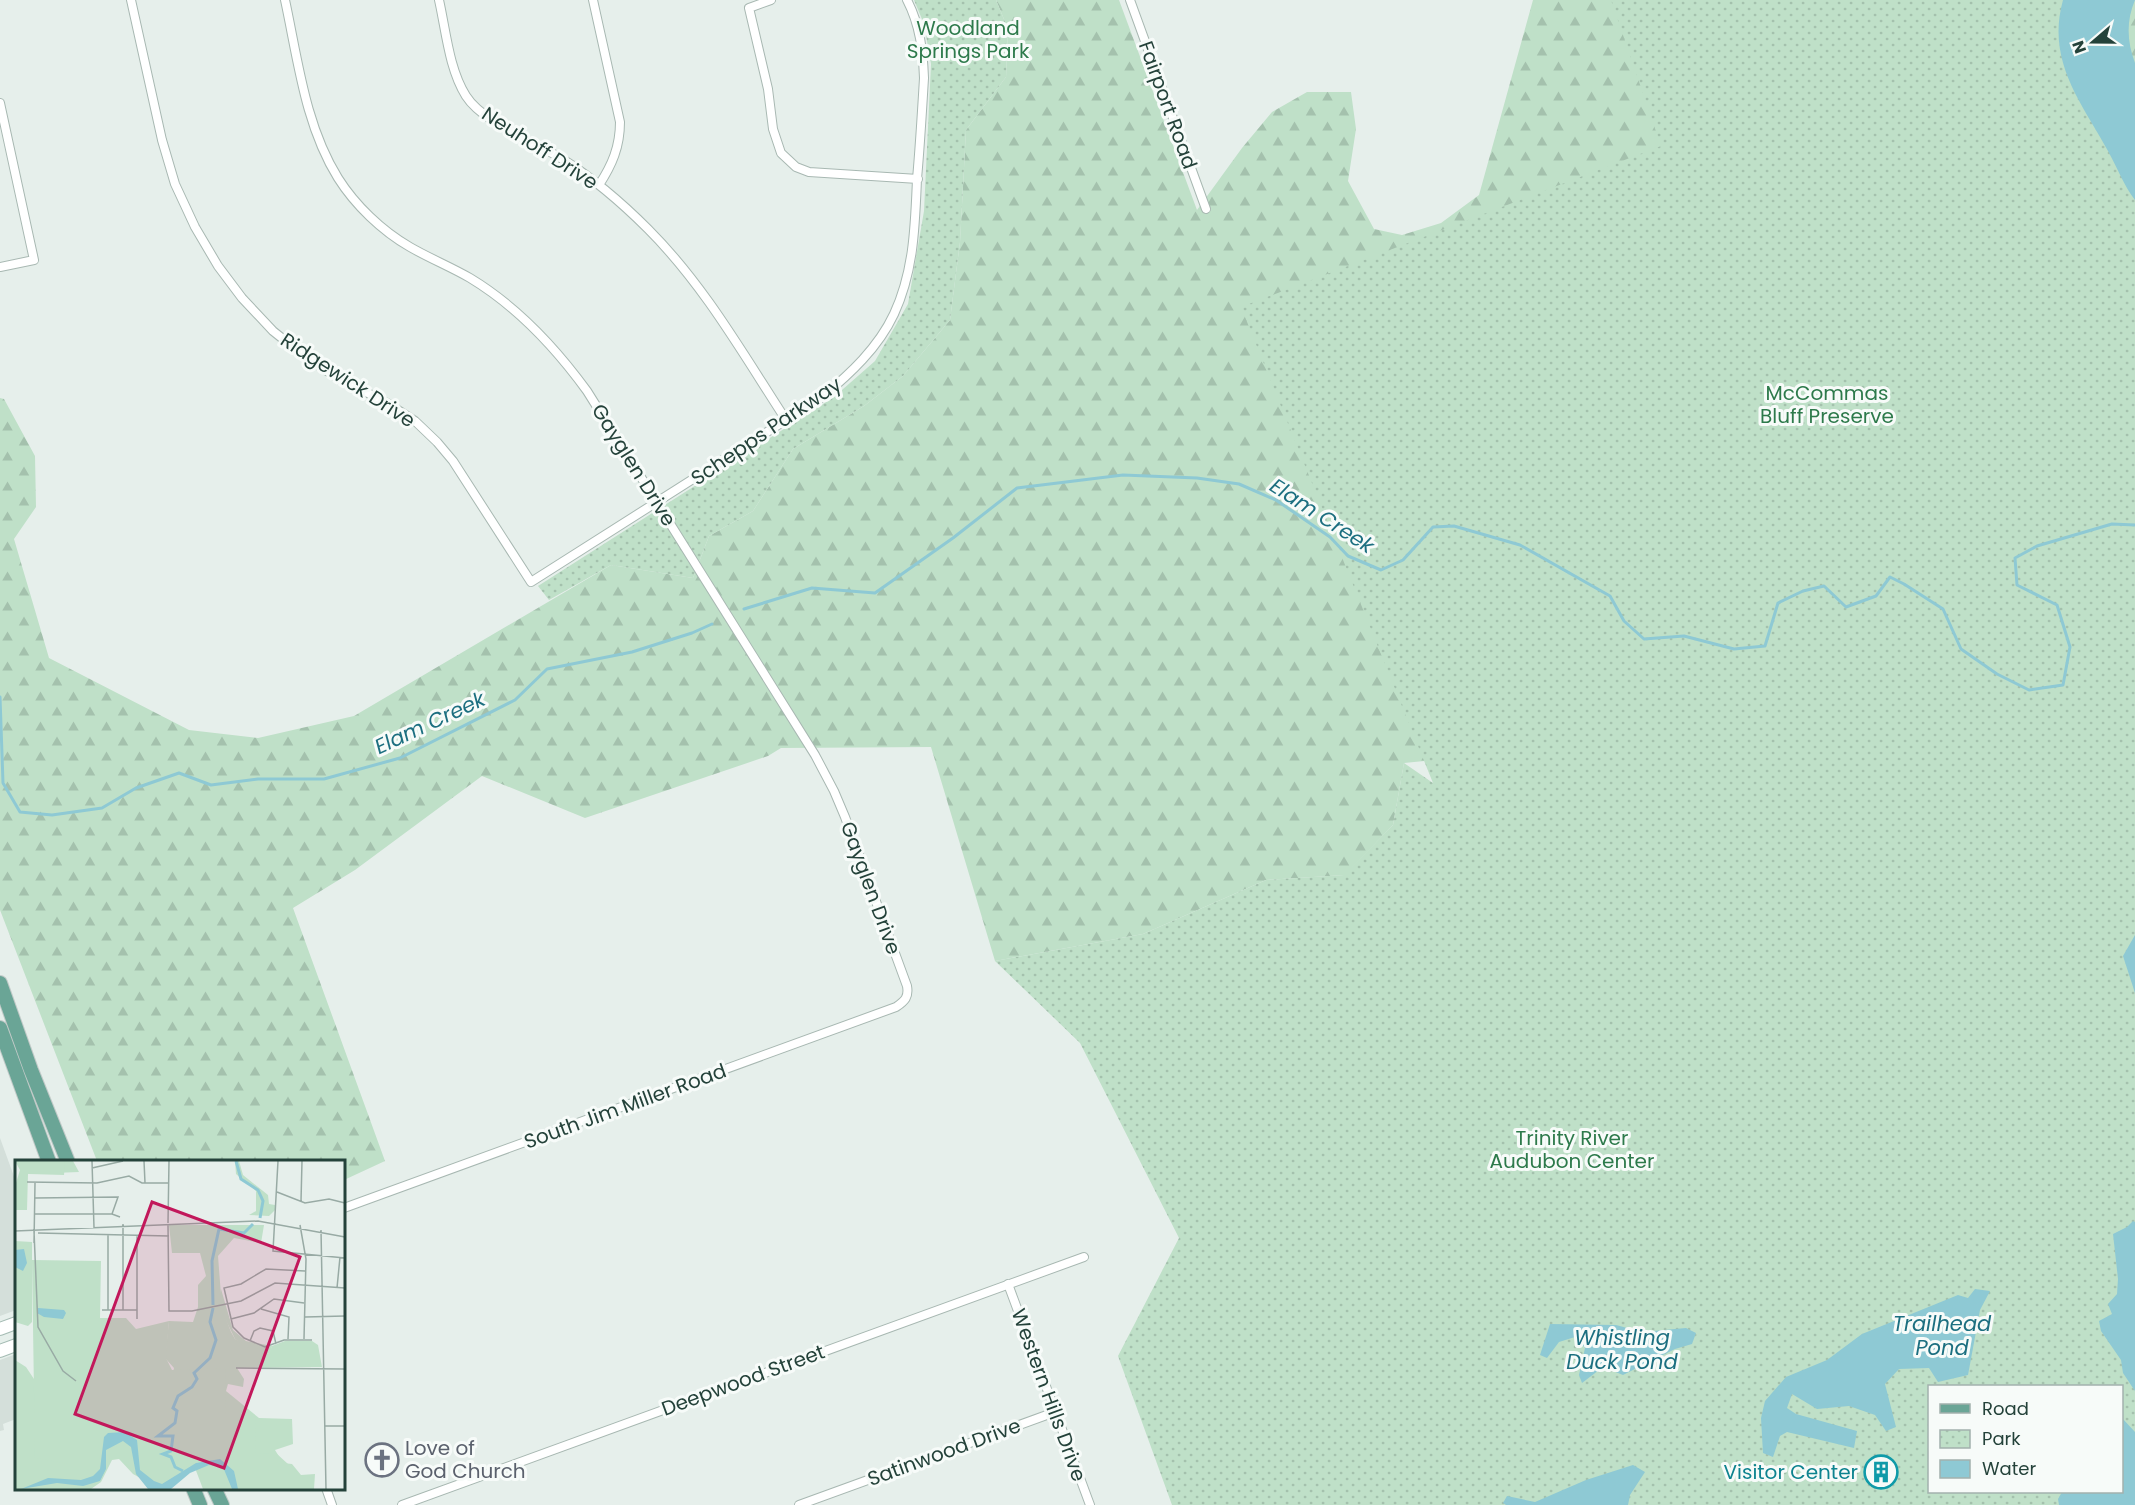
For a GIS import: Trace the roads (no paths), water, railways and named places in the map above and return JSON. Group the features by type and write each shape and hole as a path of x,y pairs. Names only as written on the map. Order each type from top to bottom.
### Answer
{"main road":[{"path":"0,983 68,1160"},
{"path":"0,1028 49,1160"},
{"path":"0,1329 15,1323"},
{"path":"0,1351 15,1345"},
{"path":"194,1490 200,1505"},
{"path":"215,1490 222,1505"}],"street":[{"name":"Ridgewick Drive","path":"131,0 162,140 175,184 195,227 218,266 242,298 273,331 308,359 415,421 437,442 453,461 531,582"},
{"name":"Gayglen Drive","path":"285,0 309,109 320,144 339,178 362,210 408,246 471,279 507,304 537,330 563,358 587,392 658,502 815,756 834,791 907,986 908,994 905,1001"},
{"name":"Neuhoff Drive","path":"439,0 456,76 466,97 482,114 564,160 599,185 648,228 686,271 711,305 786,420"},
{"path":"593,0 620,123 620,139 616,153 599,185"},
{"path":"771,0 749,8 768,89 773,129 781,153 796,167 809,172 918,179"},
{"name":"Schepps Parkway","path":"531,582 822,397 848,376 872,350 893,315 907,278 914,240 924,78 923,52 917,25 907,0"},
{"name":"Fairport Road","path":"1130,0 1206,209"},
{"path":"0,103 34,260 0,267"},
{"name":"South Jim Miller Road","path":"345,1208 896,1007 905,1001"},
{"name":"Deepwood Street","path":"402,1505 1084,1257"},
{"name":"Western Hills Drive","path":"1008,1284 1090,1505"},
{"name":"Satinwood Drive","path":"799,1505 1055,1412"},
{"path":"327,1490 332,1505"}],"water":[{"path":"2063,0 2135,0 2130,16 2129,32 2130,47 2135,63 2135,200 2069,80 2059,42 2059,22"},
{"path":"2135,935 2135,993 2123,956"},
{"path":"2133,1221 2135,1222 2135,1391 2123,1373 2121,1360 2101,1331 2099,1321 2112,1314 2108,1304 2117,1294 2118,1279 2113,1234"},
{"name":"Trailhead Pond","path":"1975,1289 1990,1291 1980,1310 1968,1375 1938,1382 1929,1368 1899,1369 1885,1384 1896,1427 1886,1431 1875,1415 1849,1406 1817,1409 1792,1394 1787,1408 1796,1414 1857,1431 1854,1448 1787,1432 1780,1436 1773,1457 1763,1453 1761,1418 1765,1401 1786,1377 1827,1360 1862,1334 1958,1295 1968,1298"},
{"name":"Whistling Duck Pond","path":"1550,1324 1616,1325 1642,1332 1686,1328 1696,1333 1692,1344 1675,1349 1623,1375 1603,1367 1582,1383 1579,1375 1585,1348 1575,1337 1559,1342 1547,1358 1540,1355"},
{"path":"2123,1419 2135,1432 2135,1505 2059,1505 2058,1499 2061,1493 2123,1493"},
{"path":"1633,1465 1645,1472 1630,1495 1628,1505 1506,1505 1503,1503 1507,1496 1535,1502 1586,1480"}],"waterway":[{"name":"Elam Creek","path":"744,609 812,588 875,593 953,538 1017,488 1123,475 1197,478 1239,484 1276,500 1330,537 1348,556 1381,570 1403,560 1433,527 1454,526 1520,545 1610,596 1624,621 1644,639 1684,636 1734,649 1765,646 1778,603 1803,591 1824,586 1846,607 1876,596 1890,577 1943,609 1961,649 1997,674 2029,690 2063,685 2070,647 2057,605 2017,585 2015,558 2037,546 2112,524 2135,525"},
{"name":"Elam Creek","path":"0,697 3,783 20,812 52,815 102,808 136,788 179,773 211,785 258,779 324,779 400,758 515,700 547,669 632,652 692,633 712,624"}],"place":[{"name":"Love of God Church","path":"382,1460"},
{"name":"Visitor Center","path":"1881,1472"}],"park label":[{"name":"Woodland Springs Park","path":"968,40"},
{"name":"McCommas Bluff Preserve","path":"1827,404"},
{"name":"Trinity River Audubon Center","path":"1572,1150"}]}
